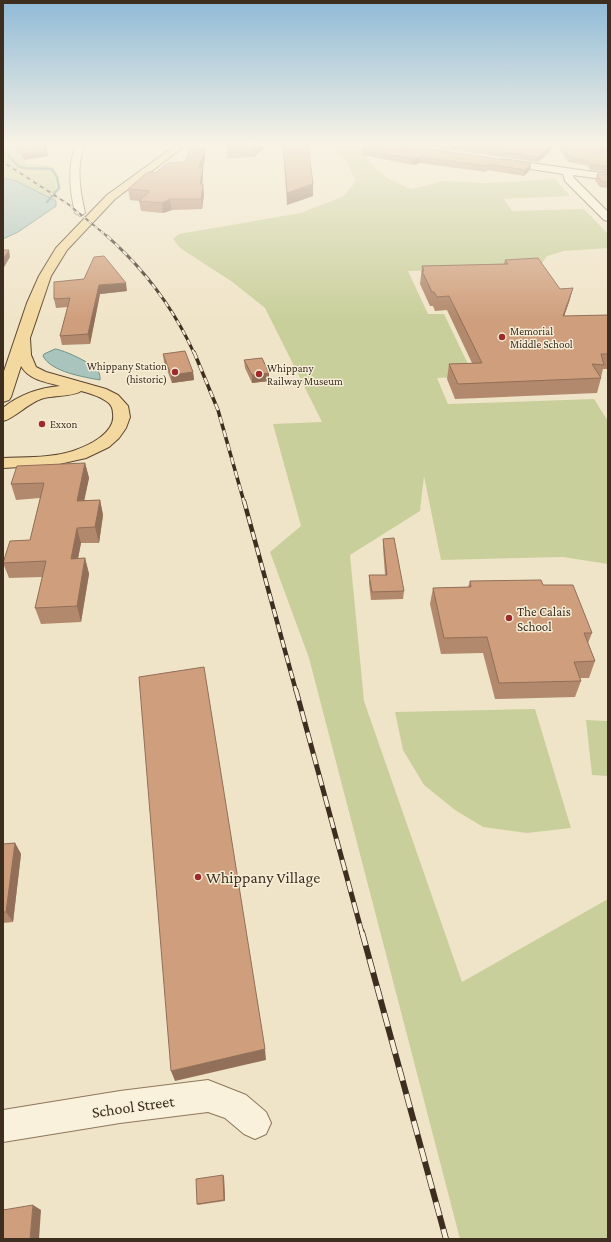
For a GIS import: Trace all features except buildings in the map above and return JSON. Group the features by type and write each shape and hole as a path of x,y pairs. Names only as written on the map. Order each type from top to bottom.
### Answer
{"main road":[{"path":"45,254 80,213 92,203"},
{"path":"3,397 24,331 45,276 62,248 105,203"},
{"path":"3,463 70,457 90,451 115,432 122,422 123,412 118,401 97,391 41,376 31,370 26,363 22,350 24,331"},
{"path":"3,416 15,404 38,394 77,389 97,391"}],"street":[{"path":"78,203 80,213"},
{"path":"593,203 608,218"},
{"name":"School Street","path":"3,1126 120,1107 208,1096 235,1106 255,1123"}],"green space":[{"path":"326,203 507,203 512,211 584,209 608,234 608,248 564,251 547,256 540,266 408,271 428,314 444,314 469,366 515,375 437,378 448,404 594,399 608,421 608,564 563,557 441,560 424,476 420,511 350,555 364,701 462,982 608,899 608,1239 460,1239 309,658 270,552 301,526 273,424 322,422 265,308 231,281 180,248 173,239 179,234 301,213"},
{"path":"535,709 571,828 527,833 483,827 455,810 424,785 403,750 395,712"},
{"path":"586,720 608,721 608,776 592,775"}],"water":[{"path":"3,203 56,203 56,206 18,232 3,239"},
{"path":"55,349 71,354 90,364 100,374 100,380 68,373 47,362 43,356 44,354"}],"railway":[{"path":"66,203 108,237"},
{"path":"107,236 145,275 167,305 194,353"},
{"path":"194,352 218,410 244,502"},
{"path":"244,501 296,691"},
{"path":"296,690 362,933"},
{"path":"362,932 446,1239"}],"place":[{"name":"Memorial Middle School","path":"502,337"},
{"name":"Whippany Station (historic)","path":"175,372"},
{"name":"Whippany Railway Museum","path":"259,374"},
{"name":"Exxon","path":"42,424"},
{"name":"The Calais School","path":"509,618"},
{"name":"Whippany Village","path":"198,877"}]}
